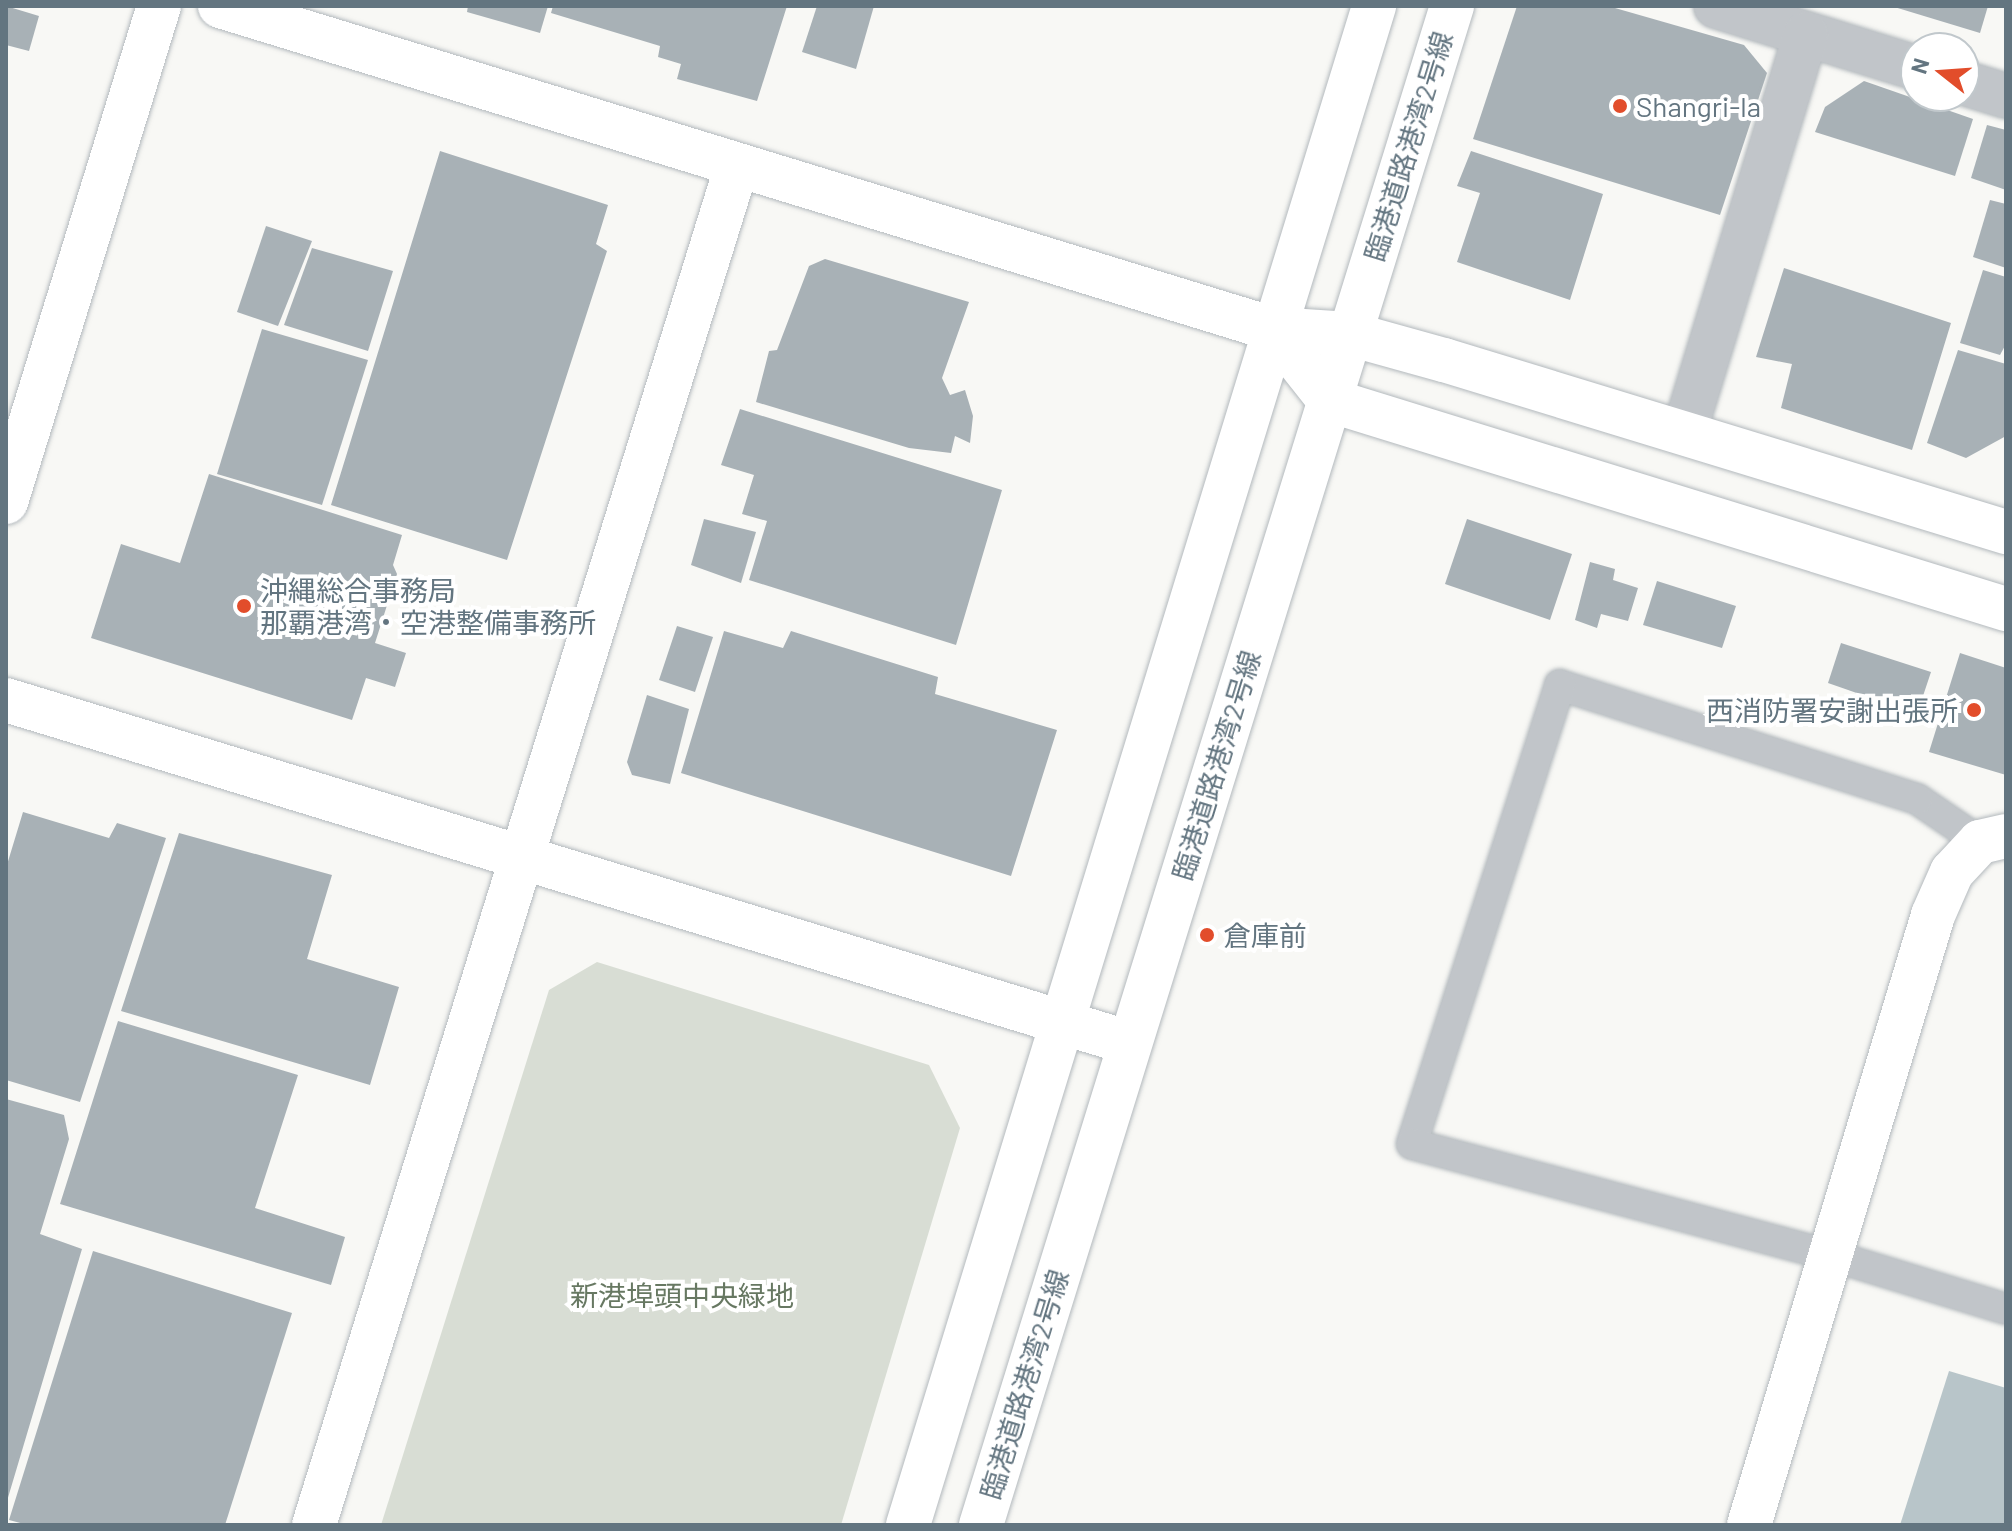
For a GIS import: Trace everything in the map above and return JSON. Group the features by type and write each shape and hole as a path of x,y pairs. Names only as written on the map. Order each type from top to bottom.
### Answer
{"street":[{"path":"6,502 159,6"},
{"path":"220,6 1273,329 1350,334 2006,532"},
{"path":"908,1525 1374,6"},
{"name":"臨港道路港湾2号線","path":"981,1525 1452,6"},
{"path":"1716,6 1900,63"},
{"path":"1684,433 1806,34"},
{"path":"1980,88 2006,96"},
{"path":"314,1525 737,165"},
{"path":"1273,329 1329,400 2006,609"},
{"path":"6,700 1130,1043"},
{"path":"1749,1525 1833,1256 1933,915 1952,872 1993,839"}],"lane":[{"path":"1993,839 1917,799 1560,685 1412,1144 1833,1256 2006,1309"}],"green space":[{"name":"新港埠頭中央緑地","path":"597,962 929,1065 960,1128 841,1525 381,1525 549,990"}],"shaded area":[{"path":"1949,1371 2006,1388 2006,1525 1900,1525"}],"building":[{"path":"6,6 39,16 29,51 6,45"},
{"path":"468,6 548,6 540,33 467,12"},
{"path":"553,6 787,6 757,101 677,79 681,64 658,57 660,46 551,13"},
{"path":"817,6 874,6 856,69 802,52"},
{"name":"Shangri-la","path":"1517,6 1608,6 1744,45 1767,73 1720,215 1473,139"},
{"path":"1891,6 1988,6 1980,33"},
{"path":"1864,81 1900,94 1900,112 1953,112 1973,119 1955,176 1815,132 1825,107"},
{"path":"1987,125 2006,130 2006,190 1971,178"},
{"path":"440,151 608,205 596,244 607,251 507,560 331,505"},
{"path":"1471,151 1603,194 1570,300 1457,262 1480,193 1457,186"},
{"path":"1990,200 2006,204 2006,268 1973,257"},
{"path":"266,226 312,241 278,326 237,312"},
{"path":"312,248 393,271 368,351 284,325"},
{"path":"825,259 969,302 942,378 950,395 965,390 973,416 970,443 955,436 951,453 909,448 756,402 769,351 777,350 809,266"},
{"path":"1784,268 1951,323 1912,450 1781,408 1792,364 1756,357"},
{"path":"1983,270 2006,277 2006,344 2000,355 1960,343"},
{"path":"262,329 368,360 322,505 217,474"},
{"path":"1958,350 2006,364 2006,436 1966,458 1927,443"},
{"path":"740,409 1002,490 956,645 749,580 767,521 742,514 754,475 721,465"},
{"name":"沖縄総合事務局 那覇港湾・空港整備事務所","path":"209,474 402,535 393,565 397,574 375,643 406,653 395,687 366,678 352,720 91,638 121,544 180,563"},
{"path":"704,519 756,532 741,583 691,565"},
{"path":"1467,519 1572,554 1550,620 1445,584"},
{"path":"1590,562 1615,569 1613,580 1638,588 1628,621 1601,614 1597,628 1575,620"},
{"path":"1657,581 1736,606 1722,648 1643,625"},
{"path":"677,626 713,637 695,692 659,680"},
{"path":"724,631 783,648 791,631 938,677 935,694 1057,730 1011,876 681,773"},
{"path":"1841,643 1931,672 1917,714 1828,683"},
{"name":"西消防署安謝出張所","path":"1960,653 2006,668 2006,775 1929,752"},
{"path":"647,695 689,709 670,784 632,775 627,762"},
{"path":"23,812 109,838 117,823 166,838 80,1102 6,1080 6,868"},
{"path":"179,833 332,875 307,959 399,987 370,1085 121,1011"},
{"path":"118,1021 298,1075 255,1208 345,1237 331,1285 60,1204"},
{"path":"6,1099 64,1115 69,1139 40,1234 82,1249 7,1501"},
{"path":"93,1251 292,1313 225,1525 28,1525 9,1520"}],"place":[{"name":"Shangri-la","path":"1620,106"},
{"name":"沖縄総合事務局 那覇港湾・空港整備事務所","path":"244,606"},
{"name":"西消防署安謝出張所","path":"1974,710"},
{"name":"倉庫前","path":"1207,935"}]}
